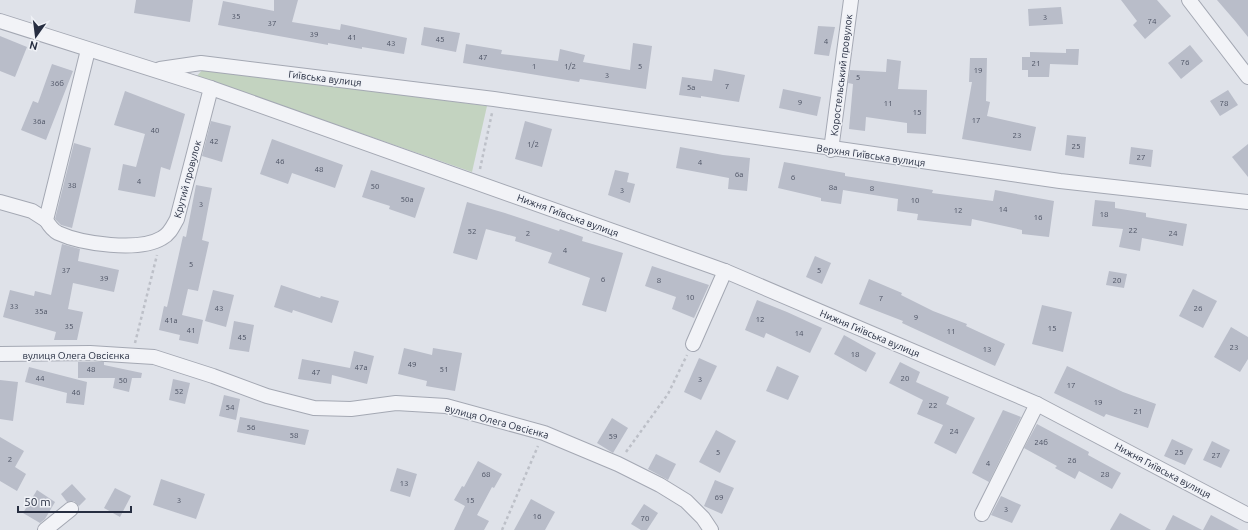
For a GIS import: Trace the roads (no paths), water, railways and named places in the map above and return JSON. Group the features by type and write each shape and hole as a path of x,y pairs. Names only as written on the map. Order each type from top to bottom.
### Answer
{"street":[{"name":"Коростельський провулок","path":"831,150 851,0"},
{"path":"1188,0 1248,77"},
{"name":"Гиївська вулиця","path":"0,21 88,50 157,69 477,183"},
{"path":"0,202 32,211 46,220 88,50"},
{"name":"Гиївська вулиця","path":"157,69 201,63 494,100"},
{"name":"Крутий провулок","path":"46,220 50,227 58,233 95,243 140,245 161,239 170,232 177,219 211,88"},
{"name":"Верхня Гиївська вулиця","path":"494,100 1060,182 1248,202"},
{"name":"Нижня Гиївська вулиця","path":"477,183 725,271 1037,404 1248,515"},
{"path":"693,344 725,271"},
{"name":"вулиця Олега Овсієнка","path":"0,354 90,353 154,357 213,376 267,396 314,408 351,409 396,403 446,406 544,433 618,464 660,485 686,501 703,518 711,530"},
{"path":"982,514 1037,404"},
{"path":"45,530 71,509"}]}
